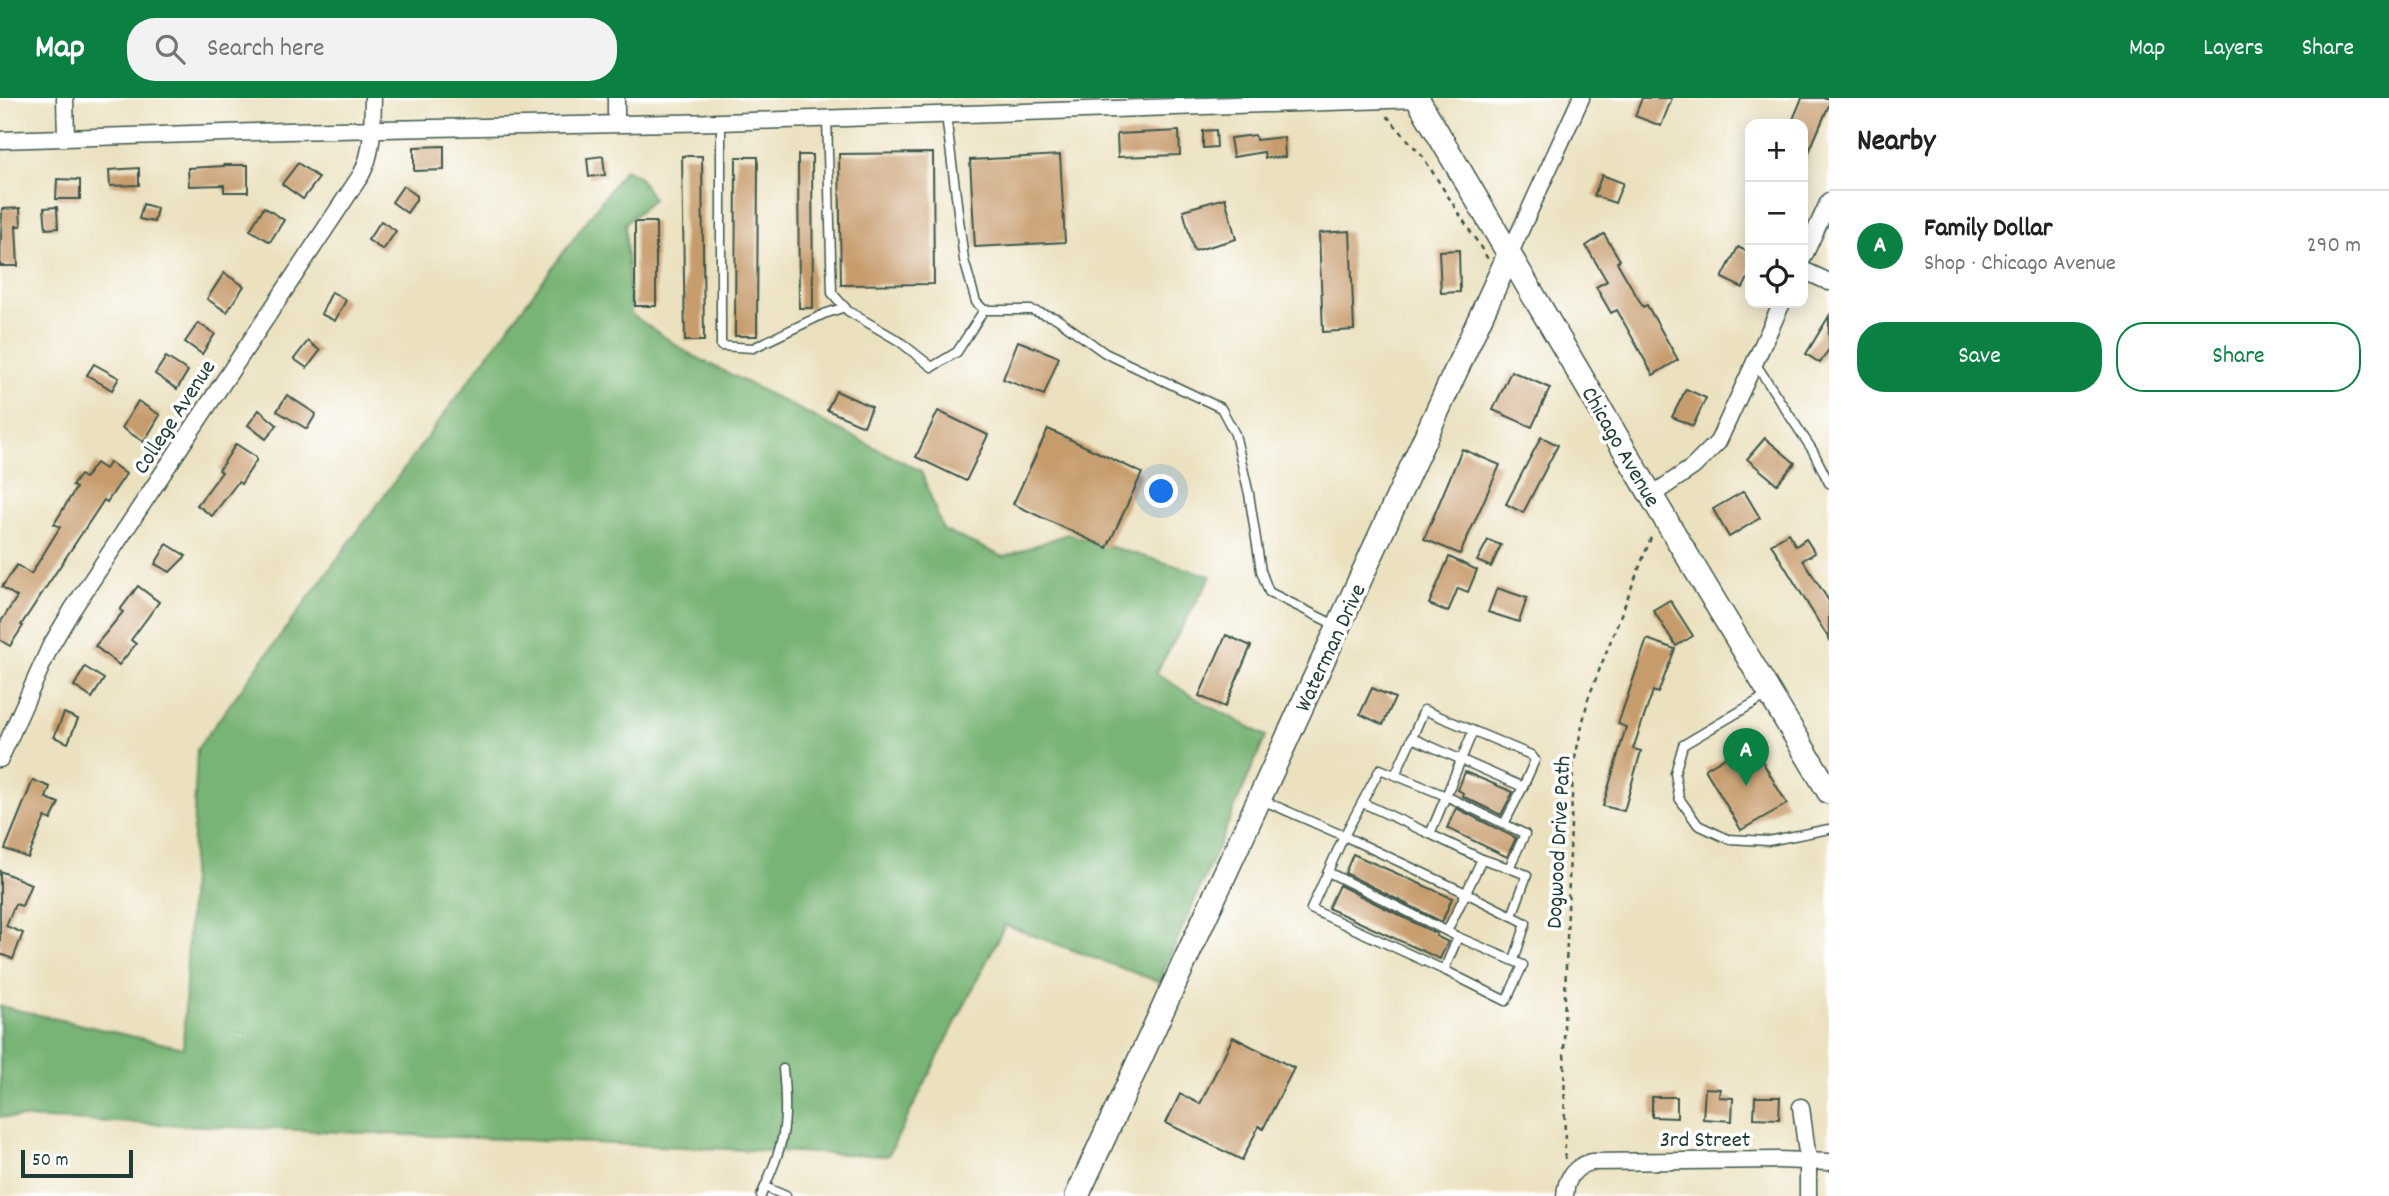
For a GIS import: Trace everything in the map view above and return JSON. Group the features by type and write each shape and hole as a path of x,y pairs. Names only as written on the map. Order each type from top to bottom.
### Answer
{"street":[{"path":"65,98 66,137"},
{"name":"College Avenue","path":"0,759 50,647 65,622 361,175 368,159 373,98"},
{"path":"616,98 616,123"},
{"name":"Waterman Drive","path":"1077,1196 1581,98"},
{"path":"0,140 946,115 1058,104 1417,99"},
{"name":"Chicago Avenue","path":"1417,99 1829,792"},
{"path":"1808,247 1829,201"},
{"path":"1808,272 1829,282"},
{"path":"1657,504 1718,442 1780,308"},
{"path":"1801,1107 1808,1161 1808,1196"},
{"name":"3rd Street","path":"1565,1192 1573,1171 1583,1165 1610,1161 1829,1162"}],"lane":[{"path":"946,115 964,260 976,302 984,310 1031,310 1056,318 1105,353 1220,408 1235,434 1249,494 1261,571 1269,592 1338,627"},
{"path":"827,118 832,293 845,307 898,341 932,367 957,352 984,310"},
{"path":"720,122 721,346 752,348 845,307"},
{"path":"1755,363 1813,451 1829,483"},
{"path":"1771,694 1683,745 1675,773 1679,798 1698,825 1728,839 1768,841 1829,829"},
{"path":"1395,775 1424,710 1531,755 1535,760 1504,824"},
{"path":"1430,834 1473,731"},
{"path":"1412,738 1523,787"},
{"path":"1328,872 1458,937 1523,965 1506,1001 1311,909 1344,836 1380,769 1446,796 1525,834 1509,868"},
{"path":"1259,799 1344,836 1527,923 1514,960"},
{"path":"1363,803 1482,859 1527,875 1512,916"},
{"path":"1447,931 1482,859"},
{"path":"1444,971 1458,937"},
{"path":"761,1196 780,1151 785,1128 787,1106 783,1069"},
{"path":"765,1187 786,1196"}],"path":[{"path":"1385,113 1423,157 1483,253"},
{"name":"Dogwood Drive Path","path":"1565,1192 1564,1024 1573,767 1588,699 1657,504"}],"green space":[{"path":"625,169 639,177 653,199 625,224 631,314 688,353 921,471 943,530 1004,557 1067,534 1211,576 1156,673 1195,698 1266,736 1159,982 1005,925 888,1156 0,1117 0,1006 183,1048 197,749"}],"building":[{"path":"1642,98 1672,98 1661,126 1635,116"},
{"path":"1802,98 1829,98 1829,105 1808,154 1808,119 1793,119"},
{"path":"1216,130 1217,147 1203,148 1203,131"},
{"path":"1179,131 1180,155 1118,157 1117,134"},
{"path":"1255,135 1256,140 1284,137 1285,157 1265,158 1264,152 1233,157 1230,138"},
{"path":"444,146 444,170 414,171 414,147"},
{"path":"933,153 934,284 841,285 839,154"},
{"path":"798,155 812,155 813,308 799,308"},
{"path":"1060,155 1065,242 975,247 970,160"},
{"path":"603,156 605,175 589,177 587,158"},
{"path":"682,156 702,156 704,341 685,341"},
{"path":"736,157 758,157 757,336 735,336"},
{"path":"298,163 319,178 303,199 282,184"},
{"path":"248,165 248,192 224,192 224,185 189,186 188,168"},
{"path":"139,168 139,185 110,186 109,170"},
{"path":"1602,175 1623,183 1615,203 1594,196"},
{"path":"57,179 80,180 80,199 56,199"},
{"path":"403,186 416,195 416,200 407,213 392,202"},
{"path":"1225,198 1236,239 1194,251 1183,210"},
{"path":"143,204 157,208 154,222 139,219"},
{"path":"57,207 58,228 46,229 44,208"},
{"path":"264,207 284,220 270,242 250,230"},
{"path":"20,208 21,226 16,226 18,266 0,266 2,209"},
{"path":"381,221 396,231 383,250 368,240"},
{"path":"635,222 656,222 656,306 635,306"},
{"path":"1350,231 1354,330 1323,332 1319,233"},
{"path":"1604,234 1643,307 1647,305 1678,360 1653,375 1617,310 1611,313 1596,287 1607,281 1586,246"},
{"path":"1738,247 1745,250 1743,288 1722,278"},
{"path":"1459,250 1460,292 1441,293 1439,251"},
{"path":"224,273 244,286 227,312 207,299"},
{"path":"332,292 346,300 335,321 321,314"},
{"path":"1829,316 1829,349 1820,363 1806,354"},
{"path":"198,323 215,334 202,354 185,342"},
{"path":"308,341 320,351 307,368 294,359"},
{"path":"1018,341 1059,357 1044,395 1003,379"},
{"path":"166,357 188,371 177,389 155,374"},
{"path":"94,364 119,378 112,390 87,375"},
{"path":"1511,371 1550,388 1532,427 1493,410"},
{"path":"1686,389 1706,398 1693,426 1672,417"},
{"path":"836,391 872,407 864,426 827,410"},
{"path":"287,395 316,414 307,429 277,411"},
{"path":"138,401 160,415 144,442 122,428"},
{"path":"259,410 277,425 266,439 248,425"},
{"path":"938,411 988,435 966,481 916,457"},
{"path":"1048,429 1142,473 1107,548 1013,504"},
{"path":"1541,437 1558,445 1523,513 1506,504"},
{"path":"1765,438 1795,463 1777,484 1747,459"},
{"path":"236,444 256,457 256,461 241,484 238,482 212,516 197,505 222,472 219,470"},
{"path":"1462,449 1500,465 1460,554 1424,539"},
{"path":"110,462 126,474 107,502 104,500 21,625 23,626 10,646 0,640 0,623 17,597 2,587 17,565 31,574 60,527 54,524 76,488 72,486 80,475 85,478 96,463 105,469"},
{"path":"1744,491 1760,518 1729,537 1713,509"},
{"path":"1788,533 1796,546 1806,539 1815,553 1803,560 1829,601 1829,639 1771,544"},
{"path":"1488,540 1501,545 1491,567 1477,561"},
{"path":"167,544 186,556 170,572 155,564"},
{"path":"1449,557 1477,570 1468,592 1458,588 1448,612 1429,604"},
{"path":"138,586 159,602 131,640 136,644 119,665 95,646 123,612 120,610"},
{"path":"1497,588 1527,598 1519,622 1488,612"},
{"path":"1670,600 1693,636 1676,646 1653,610"},
{"path":"1226,635 1251,646 1225,707 1199,696"},
{"path":"1647,639 1675,649 1658,693 1653,691 1633,749 1641,751 1624,811 1603,806 1626,727 1618,724"},
{"path":"85,667 104,679 92,698 74,686"},
{"path":"1372,688 1395,698 1383,725 1360,714"},
{"path":"64,713 78,719 68,743 54,737"},
{"path":"1751,742 1787,804 1741,830 1705,769"},
{"path":"1465,772 1513,792 1501,815 1462,796 1463,793 1458,790"},
{"path":"33,780 50,787 46,798 59,803 51,820 45,817 28,858 5,849"},
{"path":"1456,808 1516,838 1507,857 1447,828"},
{"path":"1353,854 1452,898 1442,922 1345,873"},
{"path":"0,871 31,884 22,906 15,904 6,926 23,933 13,959 0,954"},
{"path":"1339,885 1448,942 1440,959 1328,908"},
{"path":"1233,1037 1294,1068 1263,1129 1259,1126 1242,1160 1166,1123 1180,1094 1200,1104"},
{"path":"1705,1088 1720,1089 1719,1097 1733,1098 1732,1121 1703,1119"},
{"path":"1652,1097 1677,1097 1677,1118 1652,1117"},
{"path":"1755,1097 1780,1097 1779,1119 1754,1118"}],"place":[{"name":"Family Dollar","path":"1746,786"}]}
